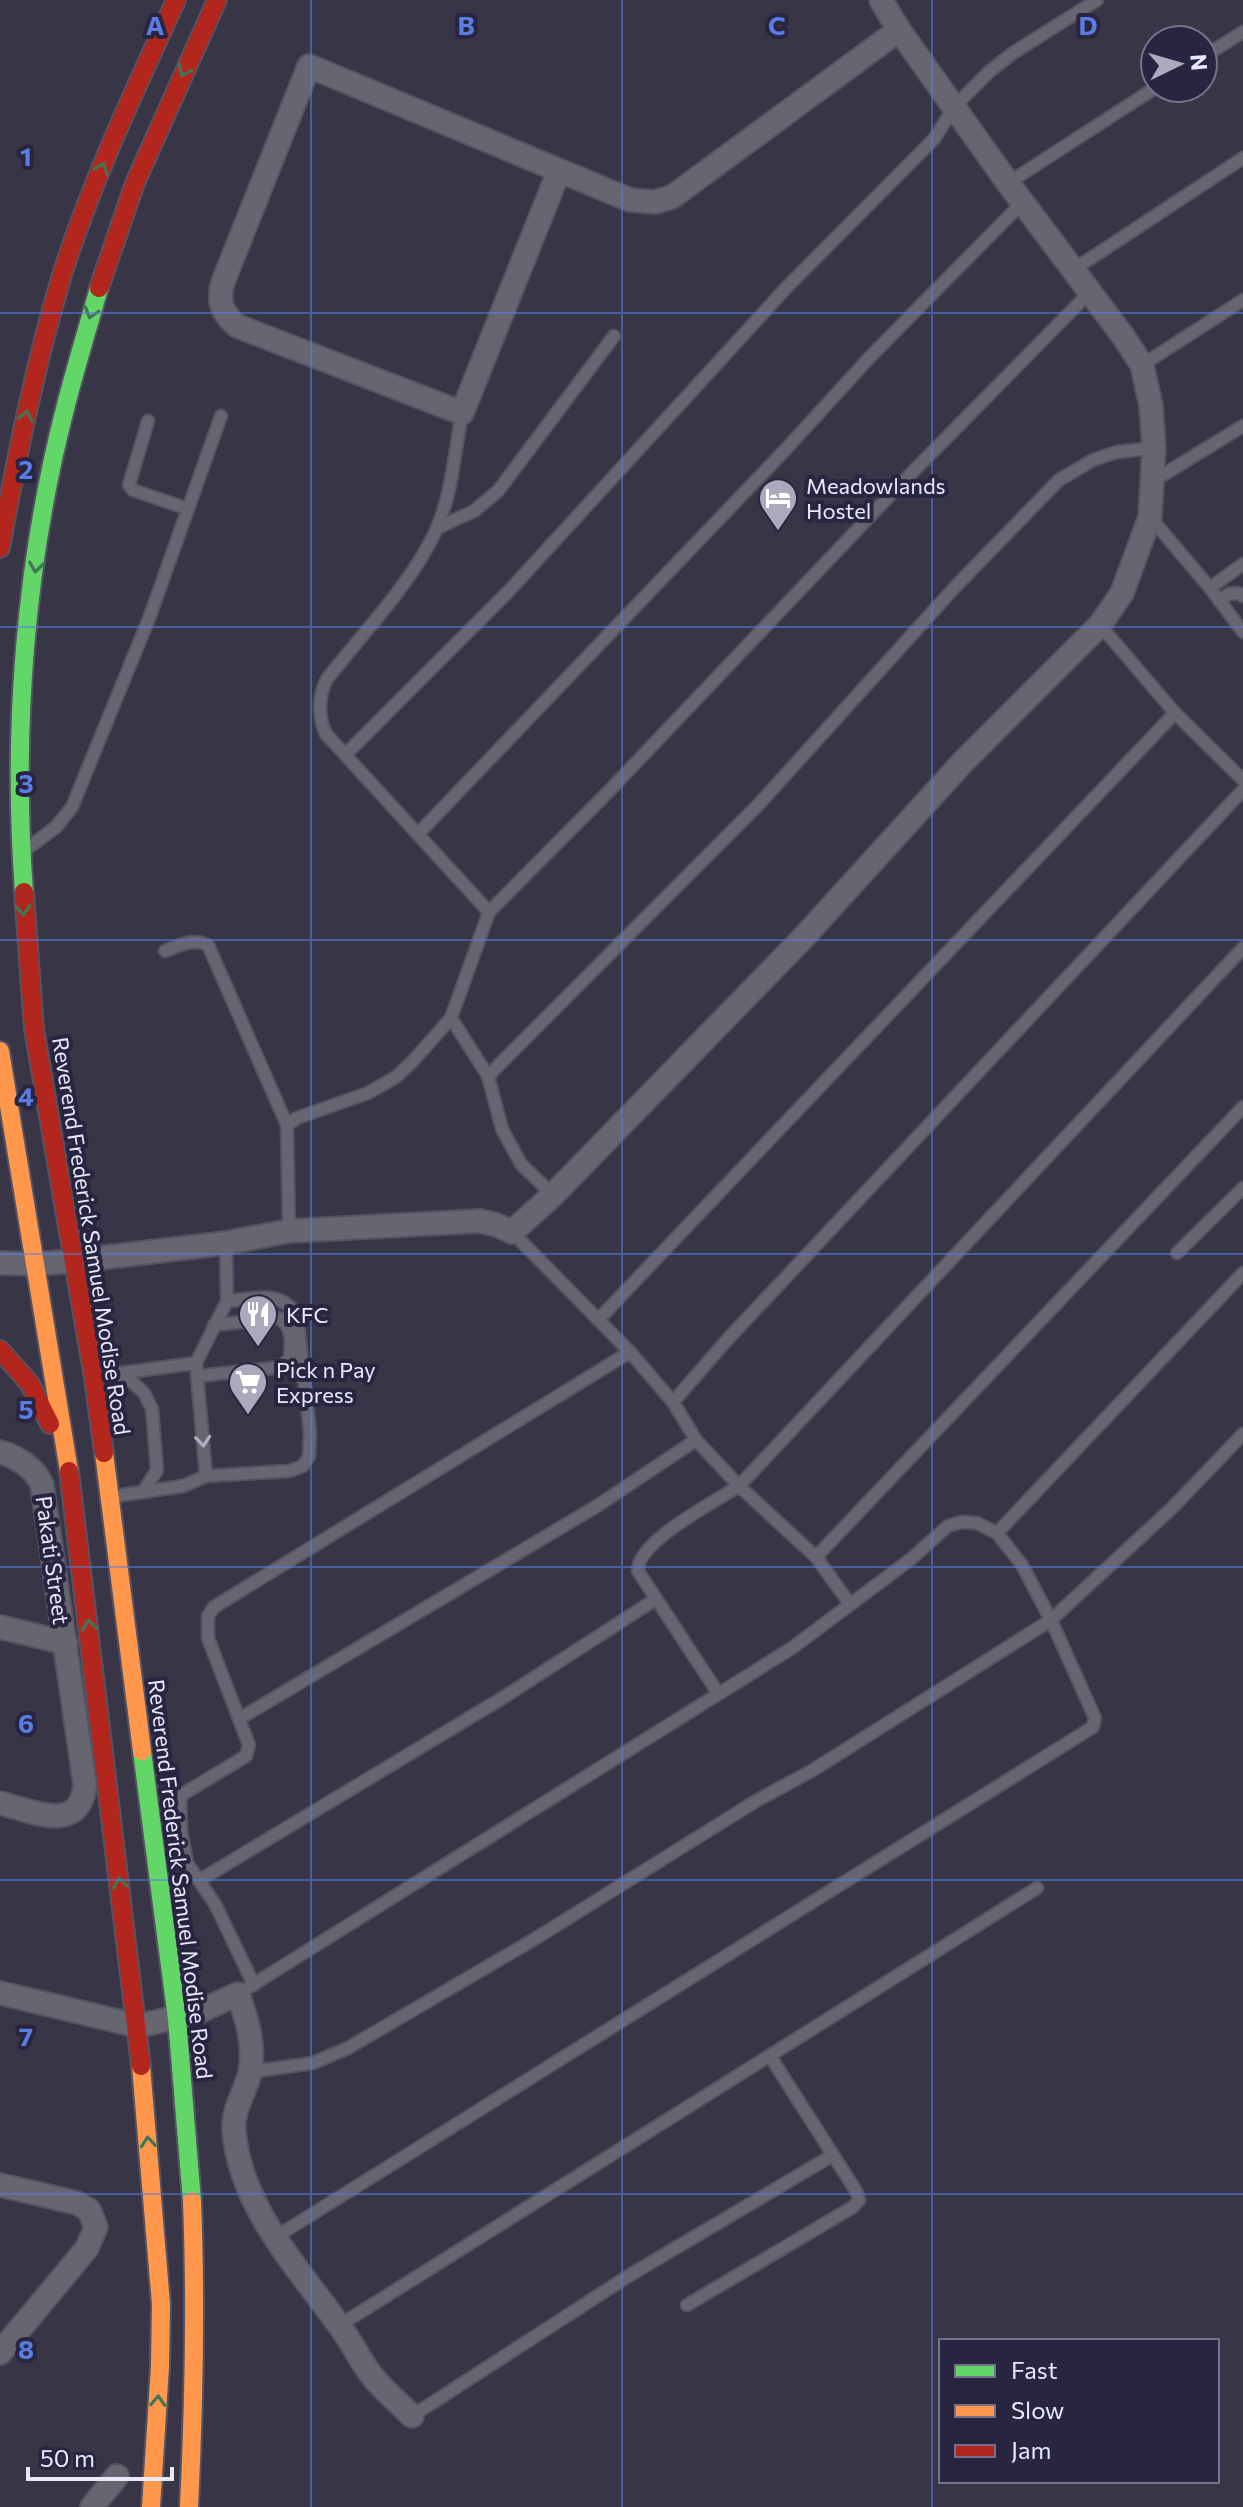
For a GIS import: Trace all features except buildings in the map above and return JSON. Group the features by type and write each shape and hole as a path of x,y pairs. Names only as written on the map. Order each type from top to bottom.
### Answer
{"main road":[{"path":"0,548 32,385 76,236 101,170 176,0"},
{"name":"Reverend Frederick Samuel Modise Road","path":"189,2507 196,2298 192,2191 177,2019 94,1378 34,1029 18,810 22,681 41,525 53,458 85,333 120,225 158,126 217,0"},
{"path":"0,1051 69,1470 138,2026 161,2304 151,2507"},
{"path":"2,1190 16,1152"},
{"path":"0,1350 35,1389 69,1470"}],"street":[{"path":"0,1263 74,1261 226,1243 289,1231 480,1221 512,1232 553,1195 803,938 962,763 1100,625 1122,593 1150,517 1154,448 1151,406 1142,365 1022,203 881,0"},
{"path":"559,171 462,413 237,326 222,311 220,291 309,66 643,203 664,201 899,30"},
{"name":"Pakati Street","path":"0,1452 18,1459 41,1479 85,1785 84,1796 70,1814 58,1817 0,1803"},
{"path":"0,1627 66,1643"},
{"path":"0,1993 138,2026 177,2019 246,1990 250,2072 234,2117 234,2132 247,2182 274,2238 340,2325 373,2377 412,2416"},
{"path":"0,2185 77,2203 89,2210 96,2227 87,2248 0,2353"}],"lane":[{"path":"345,755 508,592 786,288 934,139 955,106 1013,53 1097,0"},
{"path":"1219,47 1243,32"},
{"path":"1008,183 1139,98"},
{"path":"1073,270 1243,158"},
{"path":"418,834 754,483 870,357 1022,203"},
{"path":"287,1125 297,1118 368,1093 396,1077 451,1018 489,912 1089,293"},
{"path":"1142,365 1243,300"},
{"path":"437,528 474,511 498,491 614,336"},
{"path":"462,413 437,528 416,567 323,686 321,724 326,734 489,912"},
{"path":"21,853 56,827 72,807 150,616 221,416"},
{"path":"148,421 129,485 133,490 188,509"},
{"path":"1153,481 1243,426"},
{"path":"488,1076 760,803 955,587 1059,480 1093,460 1117,452 1154,448"},
{"path":"1150,517 1243,632"},
{"path":"1210,588 1243,564"},
{"path":"1219,601 1229,594 1243,596"},
{"path":"1100,625 1175,713 1243,780"},
{"path":"598,1320 1175,713"},
{"path":"673,1402 727,1340 1243,790"},
{"path":"165,951 188,942 200,941 208,945 287,1125 289,1231"},
{"path":"718,1693 638,1571 641,1557 671,1530 739,1486 1243,948"},
{"path":"451,1018 488,1076 502,1129 521,1164 553,1195"},
{"path":"816,1557 1243,1107"},
{"path":"1177,1253 1243,1188"},
{"path":"512,1232 630,1352 673,1402 696,1440 739,1486 816,1557 850,1604"},
{"path":"206,1476 197,1369 227,1301 226,1243"},
{"path":"997,1533 1243,1273"},
{"path":"109,1497 183,1486 206,1476 289,1471 303,1466 309,1456 310,1432 297,1315 288,1302 277,1297 227,1301"},
{"path":"94,1378 197,1369 281,1367 290,1358 290,1331 286,1322 279,1318 214,1325"},
{"path":"274,2238 1093,1727 1095,1718 1051,1620 1022,1565 997,1533 977,1523 962,1522 948,1526 911,1559 792,1648 246,1990 215,1904 187,1863 183,1847 180,1800 187,1790 246,1756 249,1745 208,1638 208,1616 214,1607 630,1352"},
{"path":"116,1374 138,1387 152,1409 157,1470 143,1492"},
{"path":"250,2072 313,2063 348,2048 533,1940 756,1801 813,1770 1051,1620 1173,1507 1243,1434"},
{"path":"239,1719 597,1506 696,1440"},
{"path":"200,1880 504,1697 656,1599"},
{"path":"340,2325 1037,1888"},
{"path":"687,2305 856,2205 858,2194 770,2056"},
{"path":"412,2416 630,2275 833,2155"}],"traffic: fast":[{"path":"24,892 21,708 32,585 52,464 99,288"},
{"path":"142,1751 177,2019 192,2201"}],"traffic: slow":[{"path":"0,1051 69,1471"},
{"path":"104,1453 142,1751"},
{"path":"141,2066 161,2304 151,2507"},
{"path":"189,2507 194,2354 192,2201"}],"traffic: jam":[{"path":"0,548 27,411 62,275 100,170 176,0"},
{"path":"99,288 135,183 217,0"},
{"path":"24,892 34,1029 104,1453"},
{"path":"0,1350 30,1384 50,1424"},
{"path":"69,1471 141,2066"}],"place":[{"name":"Meadowlands Hostel","path":"778,532"},
{"name":"KFC","path":"258,1348"},
{"name":"Pick n Pay Express","path":"248,1416"}]}
